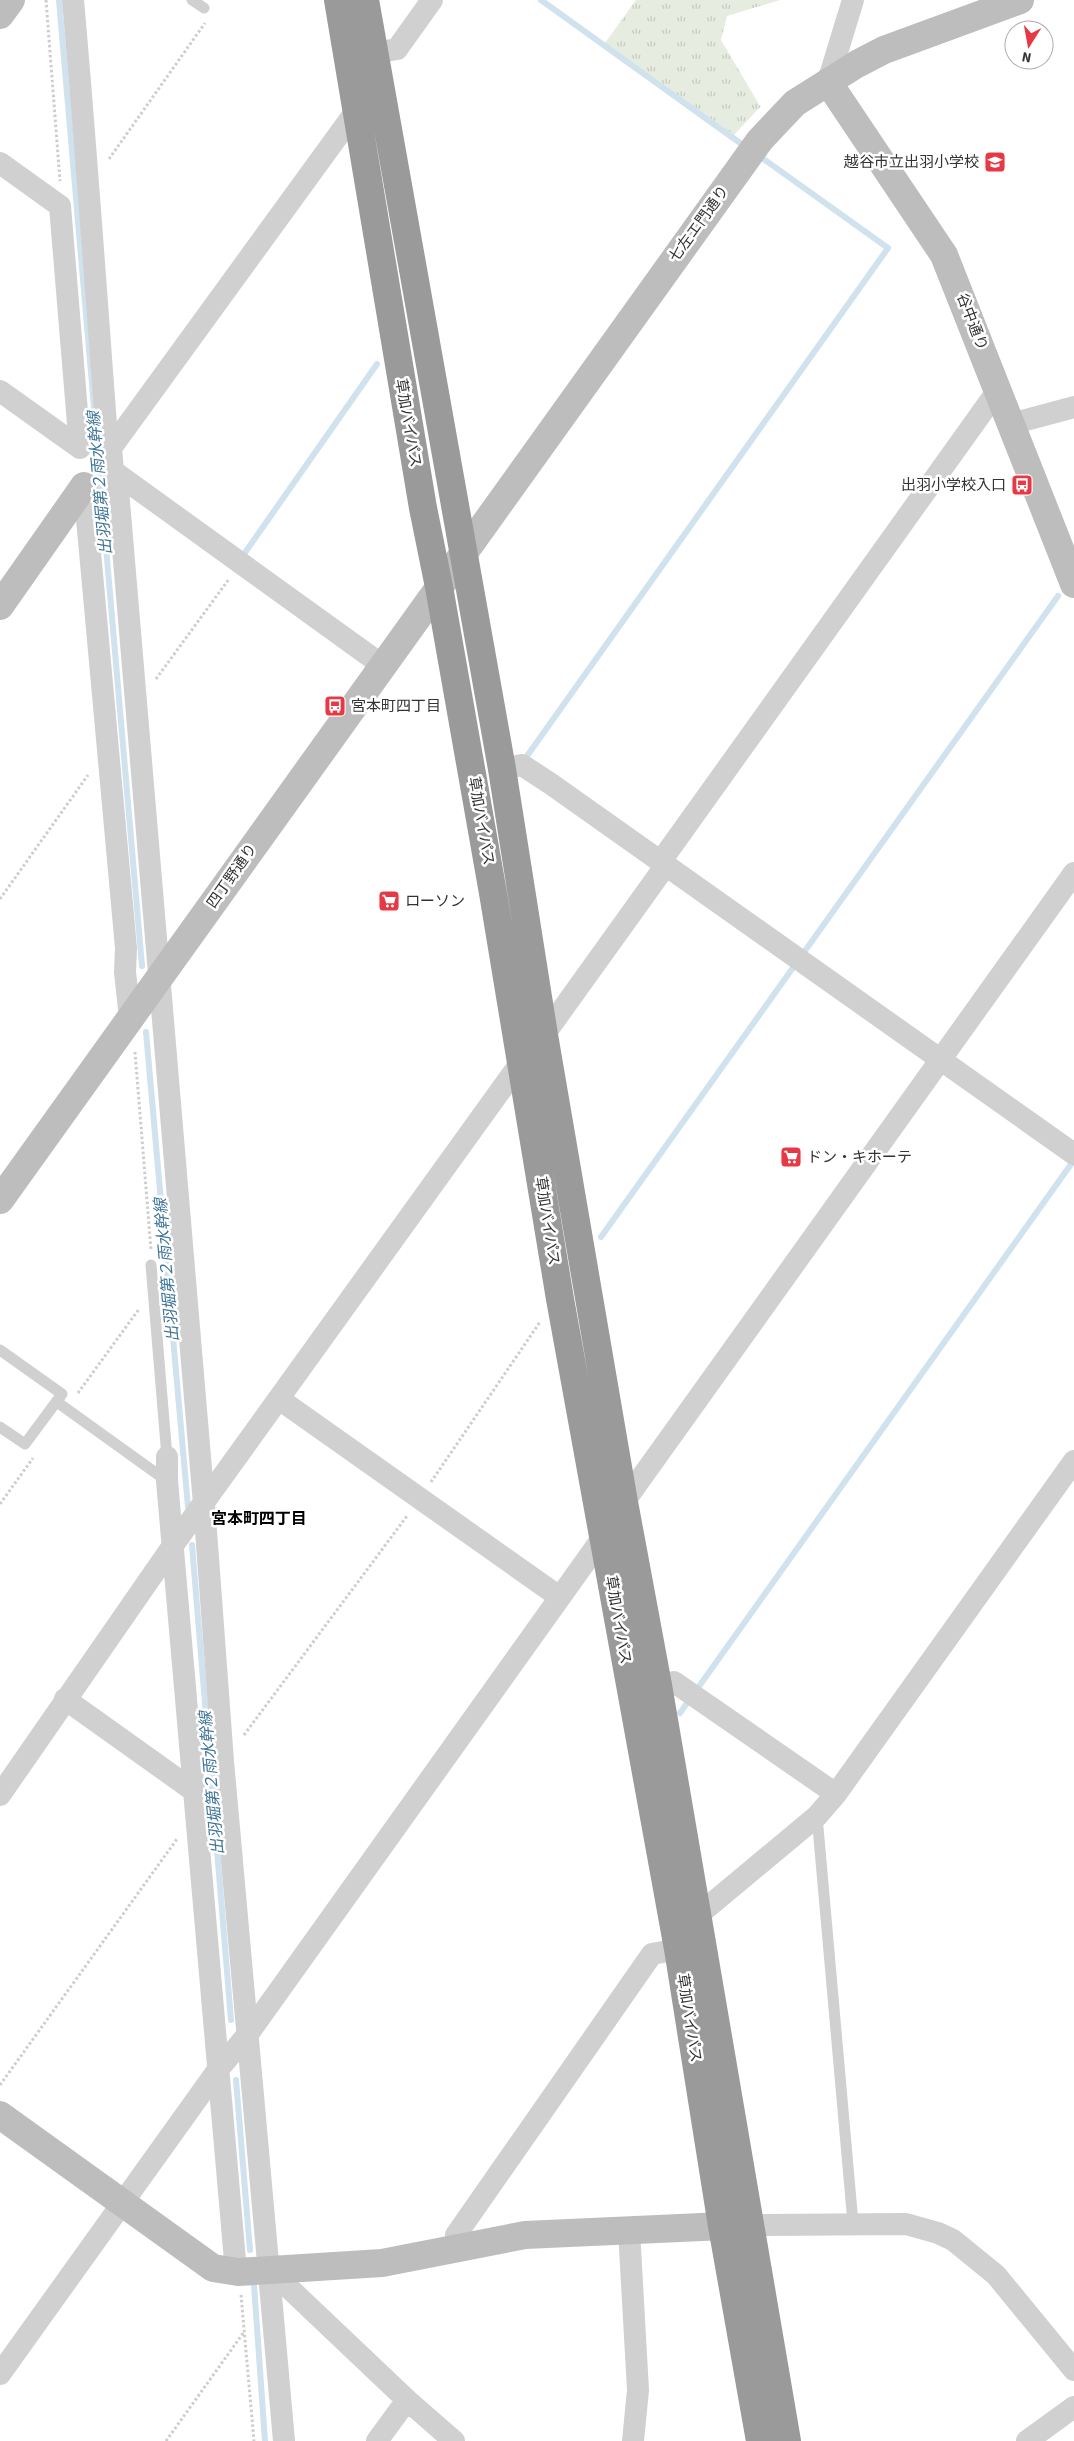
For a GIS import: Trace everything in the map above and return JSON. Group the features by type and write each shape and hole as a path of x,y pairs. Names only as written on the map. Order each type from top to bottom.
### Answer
{"highway":[{"name":"草加バイパス","path":"338,0 423,508 439,587 603,1537 678,1949 736,2226 787,2441"},
{"name":"草加バイパス","path":"365,0 502,769 544,1035 697,1916 736,2226 760,2441"}],"street":[{"path":"0,16 11,0"},
{"path":"73,0 90,186 91,233 107,438 111,448 113,471 118,490 224,1761 284,2441"},
{"path":"374,53 397,49 432,0"},
{"path":"828,82 853,0"},
{"name":"七左エ門通り","path":"464,553 760,140 795,103 884,50 1020,0"},
{"name":"谷中通り","path":"828,82 944,255 1074,584"},
{"path":"111,448 356,111"},
{"path":"0,163 60,206 80,448 0,392"},
{"path":"544,1035 998,390"},
{"path":"1011,424 1074,407"},
{"path":"113,471 242,562 382,665"},
{"path":"0,606 84,486"},
{"path":"84,486 126,948 125,972 131,1016"},
{"name":"四丁野通り","path":"0,1200 464,553"},
{"path":"502,769 522,765 664,863 1074,1154"},
{"path":"0,2374 217,2071 248,2034 558,1596 603,1537 624,1502 1074,874"},
{"path":"0,1795 174,1544 521,1062"},
{"path":"279,1399 558,1596"},
{"path":"167,1457 167,1481 174,1544 217,2071 237,2272"},
{"path":"697,1916 817,1816 836,1794 1074,1461"},
{"path":"658,1685 674,1682 836,1794"},
{"path":"65,1699 195,1802"},
{"path":"458,2248 456,2234 652,1954 678,1949"},
{"path":"0,2115 213,2268 237,2272 382,2263 525,2235 736,2226 853,2223 906,2224 953,2240 996,2275 1074,2370"},
{"path":"629,2230 638,2390 633,2441"},
{"path":"270,2270 407,2400 454,2441"},
{"path":"377,2441 407,2400"},
{"path":"1027,2441 1074,2408"}],"lane":[{"path":"192,0 204,8"},
{"path":"150,1265 167,1457"},
{"path":"0,1350 62,1394 25,1444 0,1427"},
{"path":"57,1402 167,1481"},
{"path":"817,1816 853,2223"}],"path":[{"path":"46,0 62,200 60,206"},
{"path":"90,186 205,22"},
{"path":"137,706 242,562"},
{"path":"0,899 108,746"},
{"path":"131,1016 150,1265"},
{"path":"224,1761 420,1499 543,1318"},
{"path":"0,2085 195,1802"},
{"path":"237,2272 254,2441"},
{"path":"166,2441 244,2331"}],"green space":[{"path":"636,0 780,0 727,16 721,40 760,106 762,105 734,135 605,43"}],"waterway":[{"name":"出羽堀第２雨水幹線","path":"59,0 142,966"},
{"path":"541,0 747,148"},
{"path":"527,756 888,248 758,155"},
{"path":"244,554 377,364"},
{"path":"601,1237 1058,596"},
{"name":"出羽堀第２雨水幹線","path":"146,1032 188,1507"},
{"path":"680,1713 1074,1160"},
{"name":"出羽堀第２雨水幹線","path":"192,1545 231,2020"},
{"name":"出羽堀第２雨水幹線","path":"236,2080 250,2250"},
{"name":"出羽堀第２雨水幹線","path":"254,2285 265,2441"}],"place":[{"name":"越谷市立出羽小学校","path":"995,162"},
{"name":"出羽小学校入口","path":"1022,485"},
{"name":"宮本町四丁目","path":"335,706"},
{"name":"ローソン","path":"389,901"},
{"name":"ドン・キホーテ","path":"791,1157"}],"district":[{"name":"宮本町四丁目","path":"259,1519"}]}
